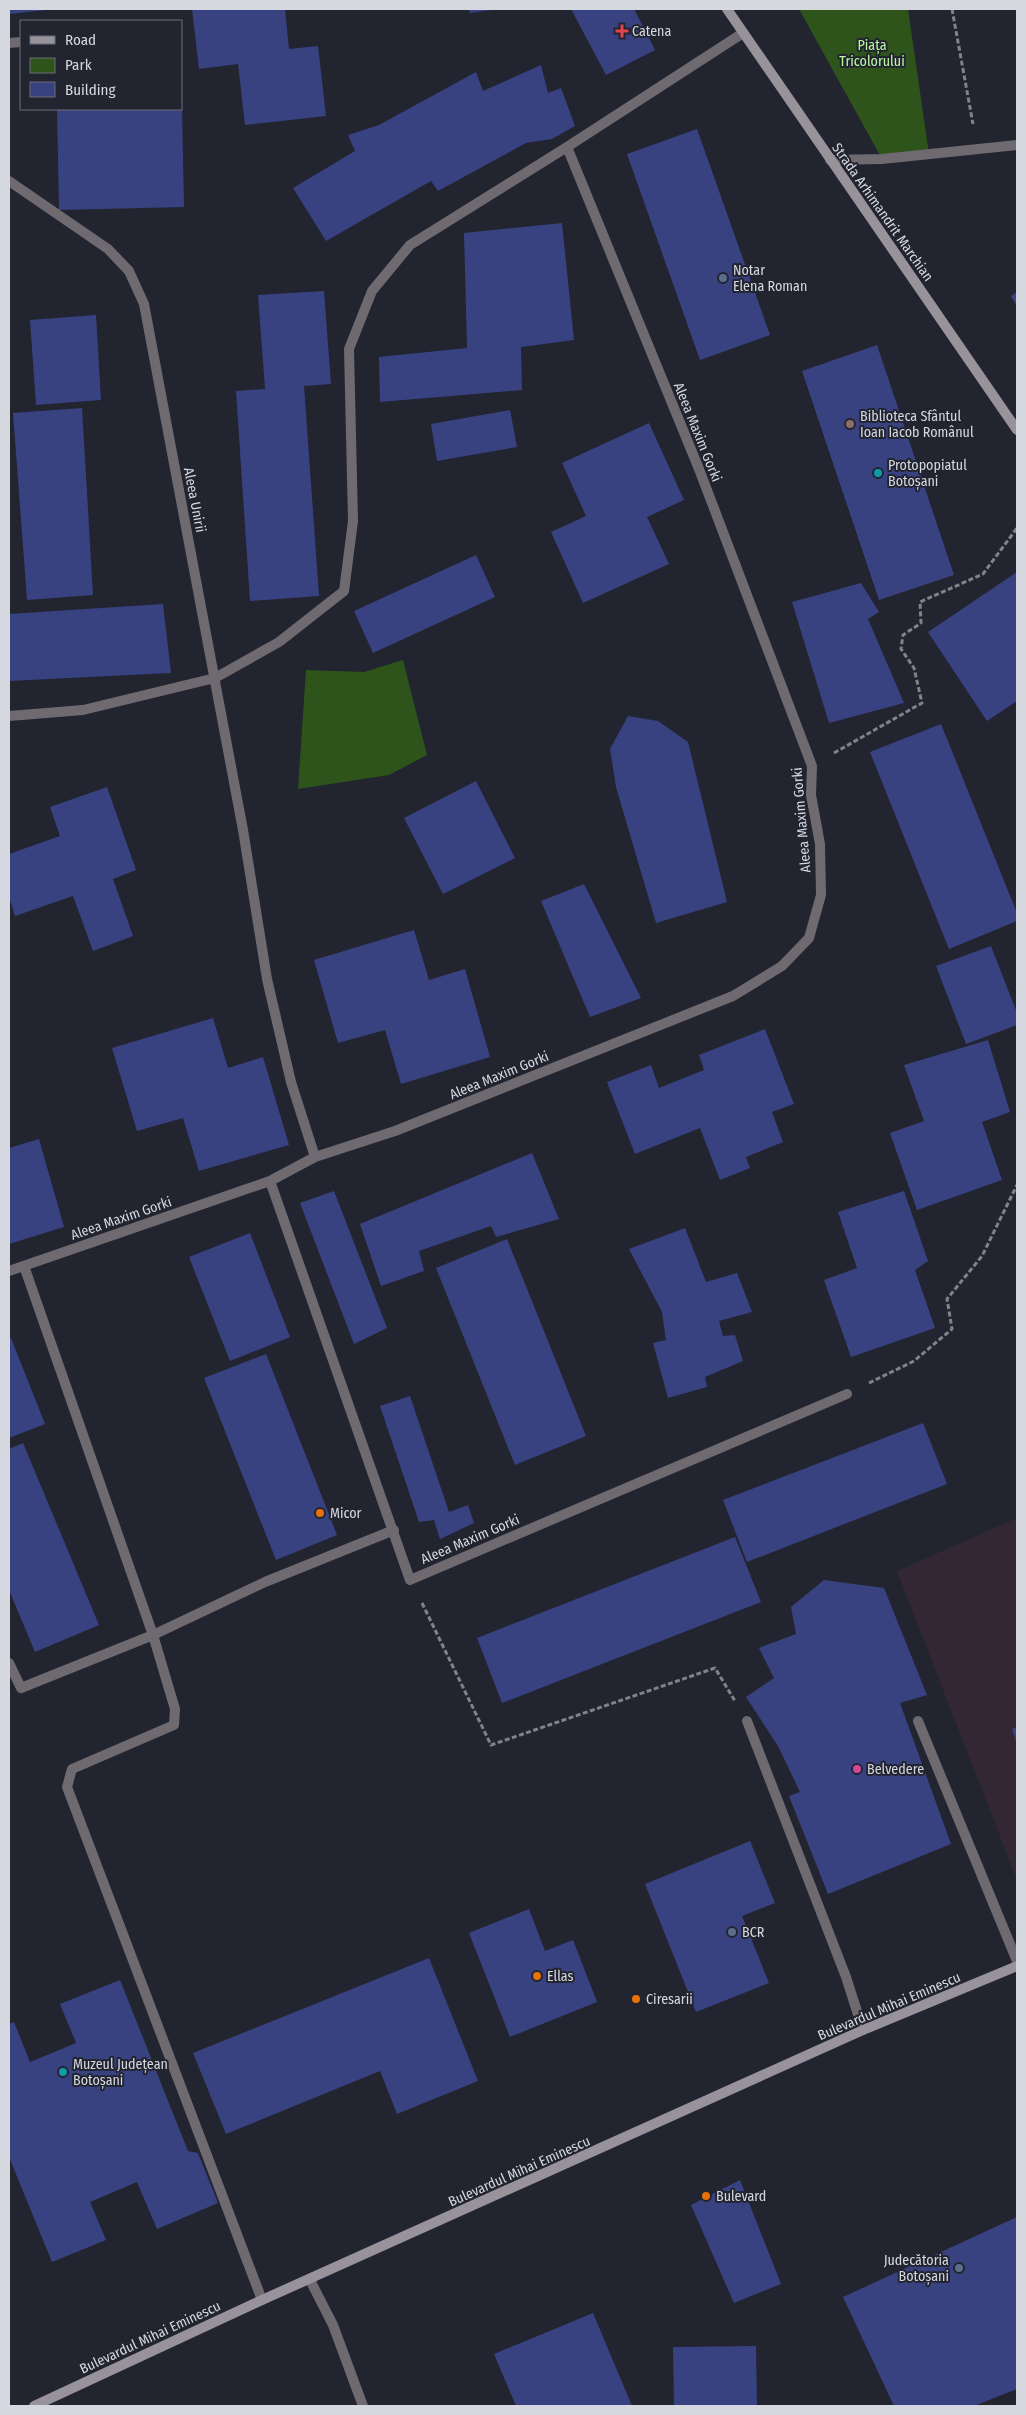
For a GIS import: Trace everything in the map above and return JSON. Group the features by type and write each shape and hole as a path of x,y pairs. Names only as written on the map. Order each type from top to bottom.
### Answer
{"main road":[{"name":"Strada Arhimandrit Marchian","path":"727,9 1017,430"},
{"name":"Bulevardul Mihai Eminescu","path":"34,2406 262,2300 863,2030 1017,1966"}],"street":[{"path":"9,716 83,710 215,678 280,642 344,591 353,521 350,349 372,291 410,245 567,147 743,33"},
{"path":"830,160 882,159 1017,145"},
{"name":"Aleea Maxim Gorki","path":"9,1271 270,1181 315,1158 395,1131 733,996 782,966 809,938 821,895 820,844 811,795 812,766 699,469 567,147"},
{"name":"Aleea Unirii","path":"9,181 108,249 129,271 144,304 243,830 267,979 291,1082 315,1158"},
{"name":"Aleea Maxim Gorki","path":"270,1181 410,1580 847,1394"},
{"path":"24,1266 153,1635 175,1709 174,1725 72,1769 67,1787 262,2300"},
{"path":"9,1663 21,1688 153,1635 265,1582 394,1530"},
{"path":"747,1721 846,1977 863,2030"},
{"path":"918,1721 1017,1960"},
{"path":"310,2280 333,2325 363,2406"}],"path":[{"path":"952,9 977,149"},
{"path":"812,766 922,703 914,668 901,649 903,635 920,623 920,602 983,574 1017,528"},
{"path":"847,1394 914,1361 952,1328 947,1299 982,1256 1017,1185"},
{"path":"410,1580 491,1745 715,1668 747,1721"}],"shaded area":[{"path":"1017,1518 1017,1880 897,1571"}],"green space":[{"name":"Piața Tricolorului","path":"799,9 908,9 929,154 882,159"},
{"path":"403,660 427,755 389,775 298,789 306,670 364,672"}],"building":[{"path":"9,9 46,9 46,10 9,14"},
{"path":"192,9 285,9 289,49 318,46 326,116 245,125 238,64 199,69"},
{"path":"469,9 492,9 492,10 470,13"},
{"path":"571,9 634,9 655,50 606,75"},
{"path":"541,65 548,93 561,88 575,126 552,139 526,143 438,191 431,181 326,241 293,188 355,151 348,135 379,125 476,72 483,91"},
{"path":"182,109 184,207 59,210 57,110"},
{"path":"697,129 770,335 700,360 627,154"},
{"path":"562,223 574,340 521,347 522,390 380,402 379,357 467,348 464,233"},
{"path":"324,291 331,384 304,386 319,596 250,601 236,391 265,389 258,295"},
{"path":"1017,292 1017,306 1011,296"},
{"path":"96,315 101,400 36,405 30,320"},
{"name":"Protopopiatul Botoșani","path":"877,345 954,575 879,600 802,371"},
{"path":"82,408 93,595 27,600 13,413"},
{"path":"510,410 517,447 437,461 431,424"},
{"path":"649,423 684,500 647,517 669,564 583,603 551,532 586,516 562,463"},
{"path":"476,555 495,597 373,653 354,611"},
{"path":"1017,572 1017,701 987,721 928,632"},
{"path":"861,583 879,612 868,619 904,703 829,723 792,602"},
{"path":"163,604 171,673 9,681 9,614"},
{"path":"628,716 658,721 688,742 727,902 656,923 616,787 610,749"},
{"path":"941,724 1017,913 1017,921 949,949 870,752"},
{"path":"476,781 515,858 443,894 404,818"},
{"path":"107,787 136,870 113,879 133,936 93,951 73,896 15,916 9,897 9,854 60,836 50,807"},
{"path":"584,884 641,998 590,1017 541,901"},
{"path":"414,930 429,980 465,969 490,1057 401,1084 385,1030 338,1043 314,960"},
{"path":"991,946 1017,1013 1017,1025 966,1044 936,966"},
{"path":"213,1018 228,1068 263,1057 289,1145 199,1171 183,1118 137,1131 112,1048"},
{"path":"765,1029 794,1104 772,1112 783,1142 746,1157 750,1168 720,1180 700,1128 635,1154 607,1082 651,1065 659,1088 704,1070 699,1055"},
{"path":"988,1040 1010,1112 982,1122 1002,1180 917,1210 890,1133 924,1121 904,1065"},
{"path":"39,1139 64,1227 9,1244 9,1148"},
{"path":"532,1153 559,1219 496,1237 491,1226 419,1251 424,1271 381,1286 360,1224"},
{"path":"334,1191 387,1328 354,1344 300,1203"},
{"path":"904,1191 928,1261 915,1270 935,1328 851,1357 824,1280 857,1268 838,1212"},
{"path":"685,1228 706,1282 737,1273 752,1312 719,1321 723,1336 735,1335 743,1361 705,1377 707,1387 668,1398 653,1343 666,1340 662,1312 629,1249"},
{"path":"250,1233 290,1337 230,1361 189,1257"},
{"path":"507,1239 586,1436 515,1465 436,1268"},
{"path":"9,1338 11,1338 45,1424 9,1438"},
{"path":"266,1354 337,1535 276,1560 204,1378"},
{"path":"410,1396 449,1512 468,1505 474,1523 440,1539 434,1520 419,1522 380,1406"},
{"path":"923,1423 947,1484 747,1562 723,1500"},
{"path":"23,1443 99,1625 35,1652 9,1590 9,1449"},
{"path":"735,1537 761,1602 502,1703 477,1638"},
{"path":"824,1580 884,1588 927,1695 900,1703 951,1844 828,1894 789,1796 800,1792 778,1746 746,1697 774,1678 759,1648 796,1634 791,1607"},
{"path":"1017,1727 1017,1744 1012,1729"},
{"path":"750,1841 775,1903 742,1916 769,1983 696,2012 645,1884"},
{"name":"Ellas","path":"529,1909 545,1951 573,1940 597,2002 510,2037 469,1933"},
{"path":"429,1958 478,2081 397,2114 380,2071 226,2134 193,2053"},
{"path":"120,1980 188,2151 198,2153 218,2203 157,2229 137,2182 90,2202 106,2240 52,2262 9,2157 9,2024 14,2022 30,2062 76,2043 60,2004"},
{"path":"740,2180 781,2284 734,2303 691,2205"},
{"path":"1017,2217 1017,2389 974,2406 894,2406 843,2297"},
{"path":"593,2313 632,2406 516,2406 494,2354"},
{"path":"756,2346 757,2406 674,2406 673,2347"}],"place":[{"name":"Catena","path":"622,31"},
{"name":"Notar Elena Roman","path":"723,278"},
{"name":"Biblioteca Sfântul Ioan Iacob Românul","path":"850,424"},
{"name":"Protopopiatul Botoșani","path":"878,473"},
{"name":"Micor","path":"320,1513"},
{"name":"Belvedere","path":"857,1769"},
{"name":"BCR","path":"732,1932"},
{"name":"Ellas","path":"537,1976"},
{"name":"Ciresarii","path":"636,1999"},
{"name":"Muzeul Județean Botoșani","path":"63,2072"},
{"name":"Bulevard","path":"706,2196"},
{"name":"Judecătoria Botoșani","path":"959,2268"}]}
